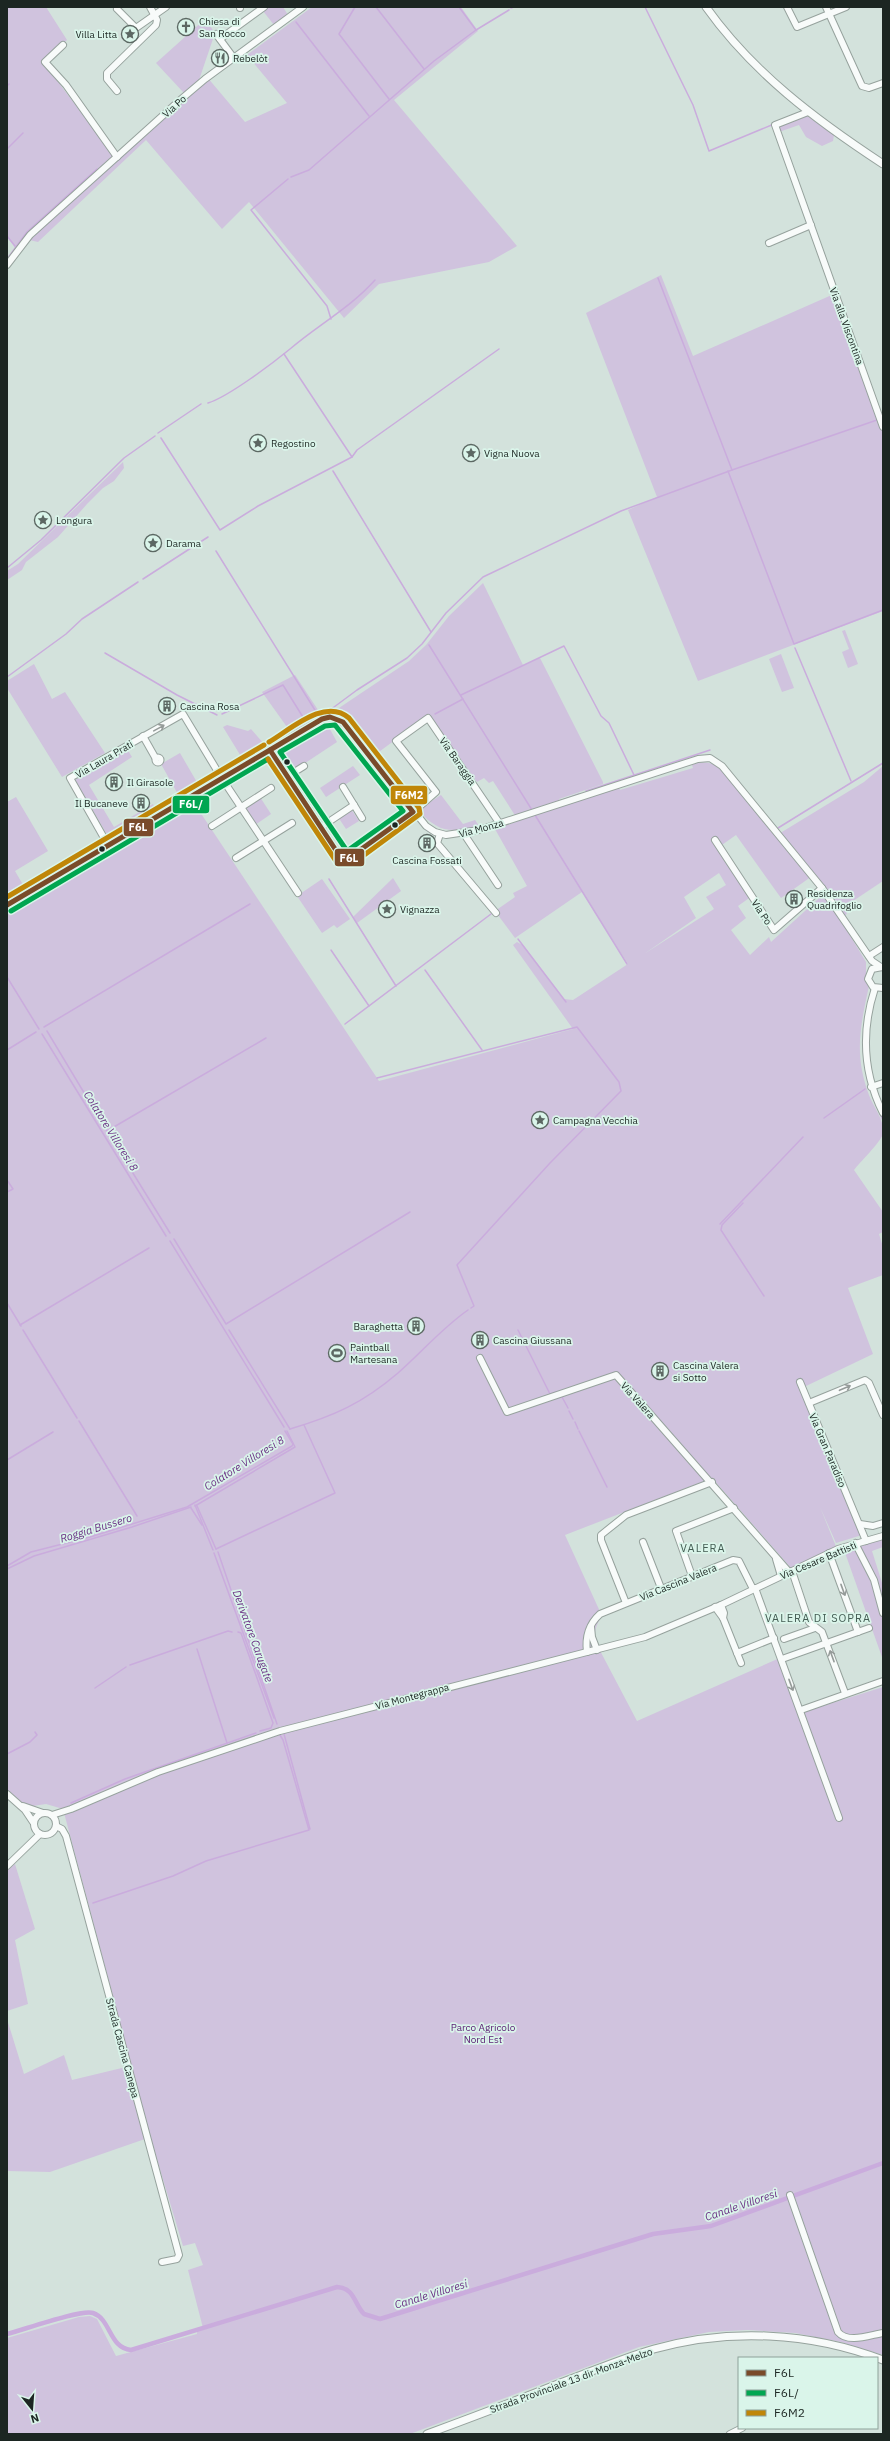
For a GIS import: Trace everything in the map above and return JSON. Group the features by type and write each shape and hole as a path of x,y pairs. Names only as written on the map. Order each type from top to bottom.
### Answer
{"main road":[{"path":"706,7 752,61 808,112 883,164"},
{"name":"Strada Provinciale 13 dir Monza-Melzo","path":"427,2434 639,2354 696,2340 743,2336 793,2338 837,2346 873,2357"}],"street":[{"path":"146,7 155,16"},
{"path":"117,91 107,79 107,73 156,25 155,16 150,7"},
{"path":"117,9 135,28 155,16 166,7"},
{"path":"233,58 218,36 264,7"},
{"name":"Via Po","path":"7,265 25,240 117,156 205,79 303,7"},
{"path":"787,7 797,27 846,7"},
{"path":"826,7 860,83 864,88 870,88 883,82"},
{"path":"63,45 45,62 66,85 117,156"},
{"name":"Via alla Viscontina","path":"808,112 775,125 883,427"},
{"path":"769,243 810,225"},
{"name":"Via Laura Prati","path":"108,845 70,778 183,714 221,777"},
{"path":"7,905 221,777 322,719 338,718 413,812 428,828 440,834 437,843 496,913"},
{"name":"Via Baraggia","path":"413,812 436,792 396,741 428,718 500,824"},
{"name":"Via Laura Prati","path":"143,736 156,759"},
{"path":"270,749 340,857 346,859 413,812"},
{"name":"Via Monza","path":"440,834 464,834 500,824 698,759 714,759 732,778 822,888"},
{"path":"288,776 304,766"},
{"path":"221,777 298,893"},
{"path":"343,787 362,818"},
{"path":"212,826 271,788"},
{"path":"321,827 354,805"},
{"path":"236,858 292,823"},
{"path":"464,834 498,885"},
{"name":"Via Po","path":"715,840 774,930 822,888"},
{"path":"822,888 869,956 882,968"},
{"path":"869,956 883,947"},
{"path":"869,956 870,972 868,982 875,988 883,988"},
{"path":"870,972 875,968 882,968"},
{"path":"875,988 869,1010 865,1036 866,1064 871,1087 883,1113"},
{"path":"871,1087 883,1083"},
{"name":"Via Valera","path":"480,1358 506,1412 616,1375 712,1482 776,1558 791,1572"},
{"name":"Via Gran Paradiso","path":"866,1541 809,1403 865,1380 869,1382 883,1415"},
{"path":"800,1382 809,1403"},
{"path":"626,1603 601,1540 601,1534 626,1515 712,1482"},
{"path":"692,1576 676,1531 734,1508"},
{"path":"860,1524 873,1526 883,1523"},
{"name":"Via Cesare Battisti","path":"754,1588 829,1553 883,1536"},
{"path":"643,1542 662,1588"},
{"path":"855,1544 873,1576 883,1613"},
{"path":"829,1553 858,1632"},
{"name":"Via Valera","path":"776,1558 781,1576"},
{"name":"Via Cascina Valera","path":"592,1624 600,1614 692,1576 737,1560 754,1588"},
{"path":"791,1572 809,1622 815,1628 822,1631 845,1693"},
{"path":"754,1588 782,1659 840,1818"},
{"name":"Via Montegrappa","path":"52,1815 71,1809 151,1775 280,1731 652,1635 718,1606 754,1588"},
{"path":"718,1606 719,1616 723,1618 741,1663"},
{"path":"592,1624 592,1637 597,1650"},
{"path":"587,1652 586,1638 592,1624"},
{"path":"784,1639 815,1628"},
{"path":"782,1659 869,1628"},
{"path":"737,1653 774,1638"},
{"path":"801,1710 845,1693 883,1681"},
{"path":"7,1794 18,1804 40,1834"},
{"path":"7,1866 40,1834 50,1834 56,1824 52,1815 30,1810 18,1804"},
{"name":"Via Montegrappa","path":"56,1824 71,1809"},
{"path":"27,1846 36,1816 43,1812"},
{"name":"Strada Cascina Canepa","path":"56,1824 62,1829 66,1836 179,2255 177,2259 162,2262"},
{"path":"791,2198 838,2332 843,2337 849,2338 883,2333"},
{"path":"730,2434 740,2429"}],"green space":[{"path":"7,7 46,7 67,40 43,62 114,156 16,249 7,237"},
{"path":"268,7 283,7 288,15 274,25 263,11"},
{"path":"312,7 461,7 478,31 394,100 517,246 489,262 379,284 344,318 249,202 222,229 146,140 38,242 25,239 207,77 245,122 287,103 247,55"},
{"path":"205,19 215,33 199,80 184,93 156,63"},
{"path":"806,115 834,135 833,141 822,146 806,137 799,125 779,132 776,125"},
{"path":"661,275 693,356 834,294 883,431 883,611 698,681 628,510 657,497 586,313"},
{"path":"123,462 124,468 114,481 103,488 87,504 58,537 26,562 22,570 7,580 7,571 18,564"},
{"name":"Parco Agricolo Nord Est","path":"483,583 523,665 540,658 603,782 603,784 559,799 560,802 618,786 620,790 693,768 692,765 696,764 713,764 720,768 777,835 864,782 883,766 883,881 847,905 848,911 842,922 866,962 866,979 869,986 861,1028 861,1067 869,1095 883,1125 883,1134 881,1138 854,1170 883,1212 883,1232 879,1234 883,1247 883,1275 848,1288 873,1354 804,1387 862,1535 836,1543 820,1507 837,1549 791,1568 712,1478 565,1535 602,1616 596,1629 596,1643 637,1721 782,1657 804,1712 883,1687 883,2355 841,2342 795,2333 748,2330 709,2332 639,2347 410,2434 7,2434 7,2338 79,2317 90,2316 97,2319 116,2356 197,2334 197,2330 203,2328 188,2270 203,2265 195,2243 183,2246 152,2143 63,1809 46,1804 26,1807 7,1792 7,912 192,800 379,1081 573,1029 513,945 517,942 524,946 564,999 573,1000 628,964 582,892 515,938 495,911 515,897 513,893 527,886 495,829 516,822 516,817 493,781 489,783 484,778 477,782 429,715 372,757 344,720 330,714 409,661 426,645 449,616","holes":["736,835 781,898 815,874 828,890 771,942 769,937 750,955 731,930 746,918 738,906 752,896 719,847","719,873 726,885 706,897 714,909 644,954 696,918 684,897"]},
{"path":"845,630 858,664 848,668 842,652 849,649 842,631"},
{"path":"781,654 794,688 782,692 769,659"},
{"path":"34,664 52,699 65,692 105,753 62,777 7,688 7,681"},
{"path":"295,675 322,716 292,734 262,692"},
{"path":"323,722 326,722 337,742 290,773 276,750"},
{"path":"227,725 248,731 251,729 265,745 242,758 223,727"},
{"path":"127,749 132,757 89,785 114,827 153,804 156,810 109,838 75,780"},
{"path":"180,753 198,784 179,796 161,764"},
{"path":"353,766 360,775 326,797 320,788"},
{"path":"441,795 463,824 475,820 479,826 452,830 439,827 425,818 418,810"},
{"path":"16,797 48,851 15,871 26,890 7,901 7,802"},
{"path":"260,797 271,814 255,825 243,808"},
{"path":"351,809 359,821 346,829 338,817"},
{"path":"393,878 401,891 357,923 353,917"},
{"path":"322,879 350,919 337,928 334,925 322,933 297,896"},
{"path":"883,1535 883,1547 872,1551 883,1586 883,1660 843,1547"},
{"path":"15,1864 35,1929 15,1940 28,2004 7,2011 7,1871"},
{"path":"7,2019 24,2074 64,2055 72,2080 126,2067 145,2139 50,2172 7,2171"}],"waterway":[{"path":"355,7 339,34 389,99"},
{"path":"376,7 424,69"},
{"path":"459,7 476,30"},
{"path":"645,7 693,105 709,151 774,124"},
{"path":"291,177 309,170 434,61 476,30 509,10"},
{"path":"296,22 369,116"},
{"path":"7,149 23,133"},
{"path":"7,259 27,232 97,169"},
{"path":"288,179 251,210 327,306 331,319"},
{"path":"7,236 15,246"},
{"path":"326,713 357,690 407,658 422,644 446,613 483,577 621,511 732,470 658,278"},
{"path":"208,403 217,400 262,371 345,308 375,280"},
{"path":"352,457 357,450 499,349"},
{"path":"161,438 220,530 258,506 352,457 284,354"},
{"path":"158,433 201,404"},
{"path":"732,470 877,420"},
{"path":"7,568 41,540 124,458 155,436"},
{"path":"333,471 431,632"},
{"path":"728,471 794,644 883,610"},
{"path":"143,579 208,537"},
{"path":"216,551 318,715"},
{"path":"7,677 66,634 82,619 138,582"},
{"path":"429,645 532,810"},
{"path":"461,695 564,646 601,716 609,723 634,775"},
{"path":"795,648 851,781"},
{"path":"105,653 177,695 217,715"},
{"path":"222,714 283,685 306,722 317,716"},
{"path":"435,714 463,699"},
{"path":"322,713 328,714"},
{"path":"334,714 340,715 346,721"},
{"path":"586,791 710,750"},
{"path":"778,828 883,763"},
{"path":"551,804 579,794"},
{"path":"535,815 627,964"},
{"path":"329,879 396,986"},
{"path":"44,1027 250,904"},
{"path":"345,1024 491,914"},
{"path":"518,939 566,1002"},
{"path":"331,950 369,1006"},
{"path":"425,970 482,1050"},
{"name":"Colatore Villoresi 8","path":"7,977 39,1029"},
{"path":"377,1078 577,1027 619,1082 621,1091 550,1163 457,1265 474,1306 471,1308"},
{"path":"47,1031 107,1131 266,1038"},
{"path":"7,1050 36,1032"},
{"name":"Colatore Villoresi 8","path":"42,1034 166,1236"},
{"path":"824,1118 865,1089"},
{"path":"873,1098 883,1120"},
{"path":"110,1136 170,1233"},
{"path":"720,1224 803,1137"},
{"path":"7,1180 13,1189 7,1192"},
{"path":"743,1203 722,1225 721,1230 764,1296"},
{"path":"174,1239 226,1324 410,1212"},
{"name":"Colatore Villoresi 8","path":"170,1241 284,1427"},
{"path":"20,1325 149,1248"},
{"path":"7,1303 21,1326"},
{"path":"290,1429 321,1419 373,1393 398,1373 441,1332 468,1310"},
{"path":"23,1330 77,1418"},
{"name":"Colatore Villoresi 8","path":"229,1330 290,1429"},
{"path":"518,1330 550,1394 556,1392"},
{"path":"562,1397 568,1408"},
{"path":"569,1411 573,1419"},
{"path":"79,1421 137,1516"},
{"path":"575,1422 578,1429"},
{"path":"216,1549 335,1493 304,1425"},
{"name":"Roggia Bussero","path":"7,1566 31,1552 90,1537 187,1507 292,1446 293,1444 285,1431"},
{"name":"Colatore Villoresi 8","path":"195,1506 295,1447 287,1431"},
{"path":"579,1431 607,1487"},
{"path":"7,1460 53,1432"},
{"name":"Derivatore Carugate","path":"195,1505 213,1550"},
{"name":"Derivatore Carugate","path":"197,1506 216,1549"},
{"name":"Roggia Bussero","path":"7,1569 34,1556 132,1527 191,1507"},
{"path":"191,1508 202,1525"},
{"name":"Derivatore Carugate","path":"218,1552 277,1724"},
{"name":"Derivatore Carugate","path":"214,1553 274,1718"},
{"path":"130,1665 228,1631 232,1632"},
{"name":"Derivatore Carugate","path":"238,1632 241,1633 273,1723 271,1728 260,1731"},
{"path":"197,1649 227,1743"},
{"path":"95,1688 126,1667"},
{"path":"7,1754 30,1742 37,1735 35,1732"},
{"path":"71,1803 125,1779 256,1733"},
{"path":"284,1734 310,1829"},
{"path":"93,1903 173,1876 206,1861 309,1830 283,1740 280,1735"},
{"name":"Canale Villoresi","path":"7,2334 77,2314 93,2313 99,2316 118,2344 131,2350 337,2287 343,2288 351,2293 364,2314 380,2319 653,2234 711,2226 883,2163"}],"transit line":[{"name":"F6M2","path":"268,759 338,864 352,864 420,814 419,808 349,718 340,713 329,711 319,713 297,724 269,742"},
{"name":"F6L","path":"330,717 343,722 413,812 349,858 341,858 270,750 322,719 330,717"},
{"name":"F6L/","path":"335,725 403,811 347,851 280,752 325,726 335,725"},
{"name":"F6M2","path":"7,897 264,745"},
{"name":"F6L","path":"7,905 270,750"},
{"name":"F6L/","path":"11,911 268,759"}],"place":[{"name":"Chiesa di San Rocco","path":"186,27"},
{"name":"Villa Litta","path":"130,34"},
{"name":"Rebelòt","path":"220,58"},
{"name":"Regostino","path":"258,443"},
{"name":"Vigna Nuova","path":"471,453"},
{"name":"Longura","path":"43,520"},
{"name":"Darama","path":"153,543"},
{"name":"Cascina Rosa","path":"167,706"},
{"name":"Il Girasole","path":"114,782"},
{"name":"Il Bucaneve","path":"141,803"},
{"name":"Cascina Fossati","path":"427,843"},
{"name":"Residenza Quadrifoglio","path":"794,899"},
{"name":"Vignazza","path":"387,909"},
{"name":"Campagna Vecchia","path":"540,1120"},
{"name":"Baraghetta","path":"416,1326"},
{"name":"Cascina Giussana","path":"480,1340"},
{"name":"Paintball Martesana","path":"337,1353"},
{"name":"Cascina Valera si Sotto","path":"660,1371"}],"district":[{"name":"VALERA","path":"703,1548"},
{"name":"VALERA DI SOPRA","path":"818,1618"}]}
